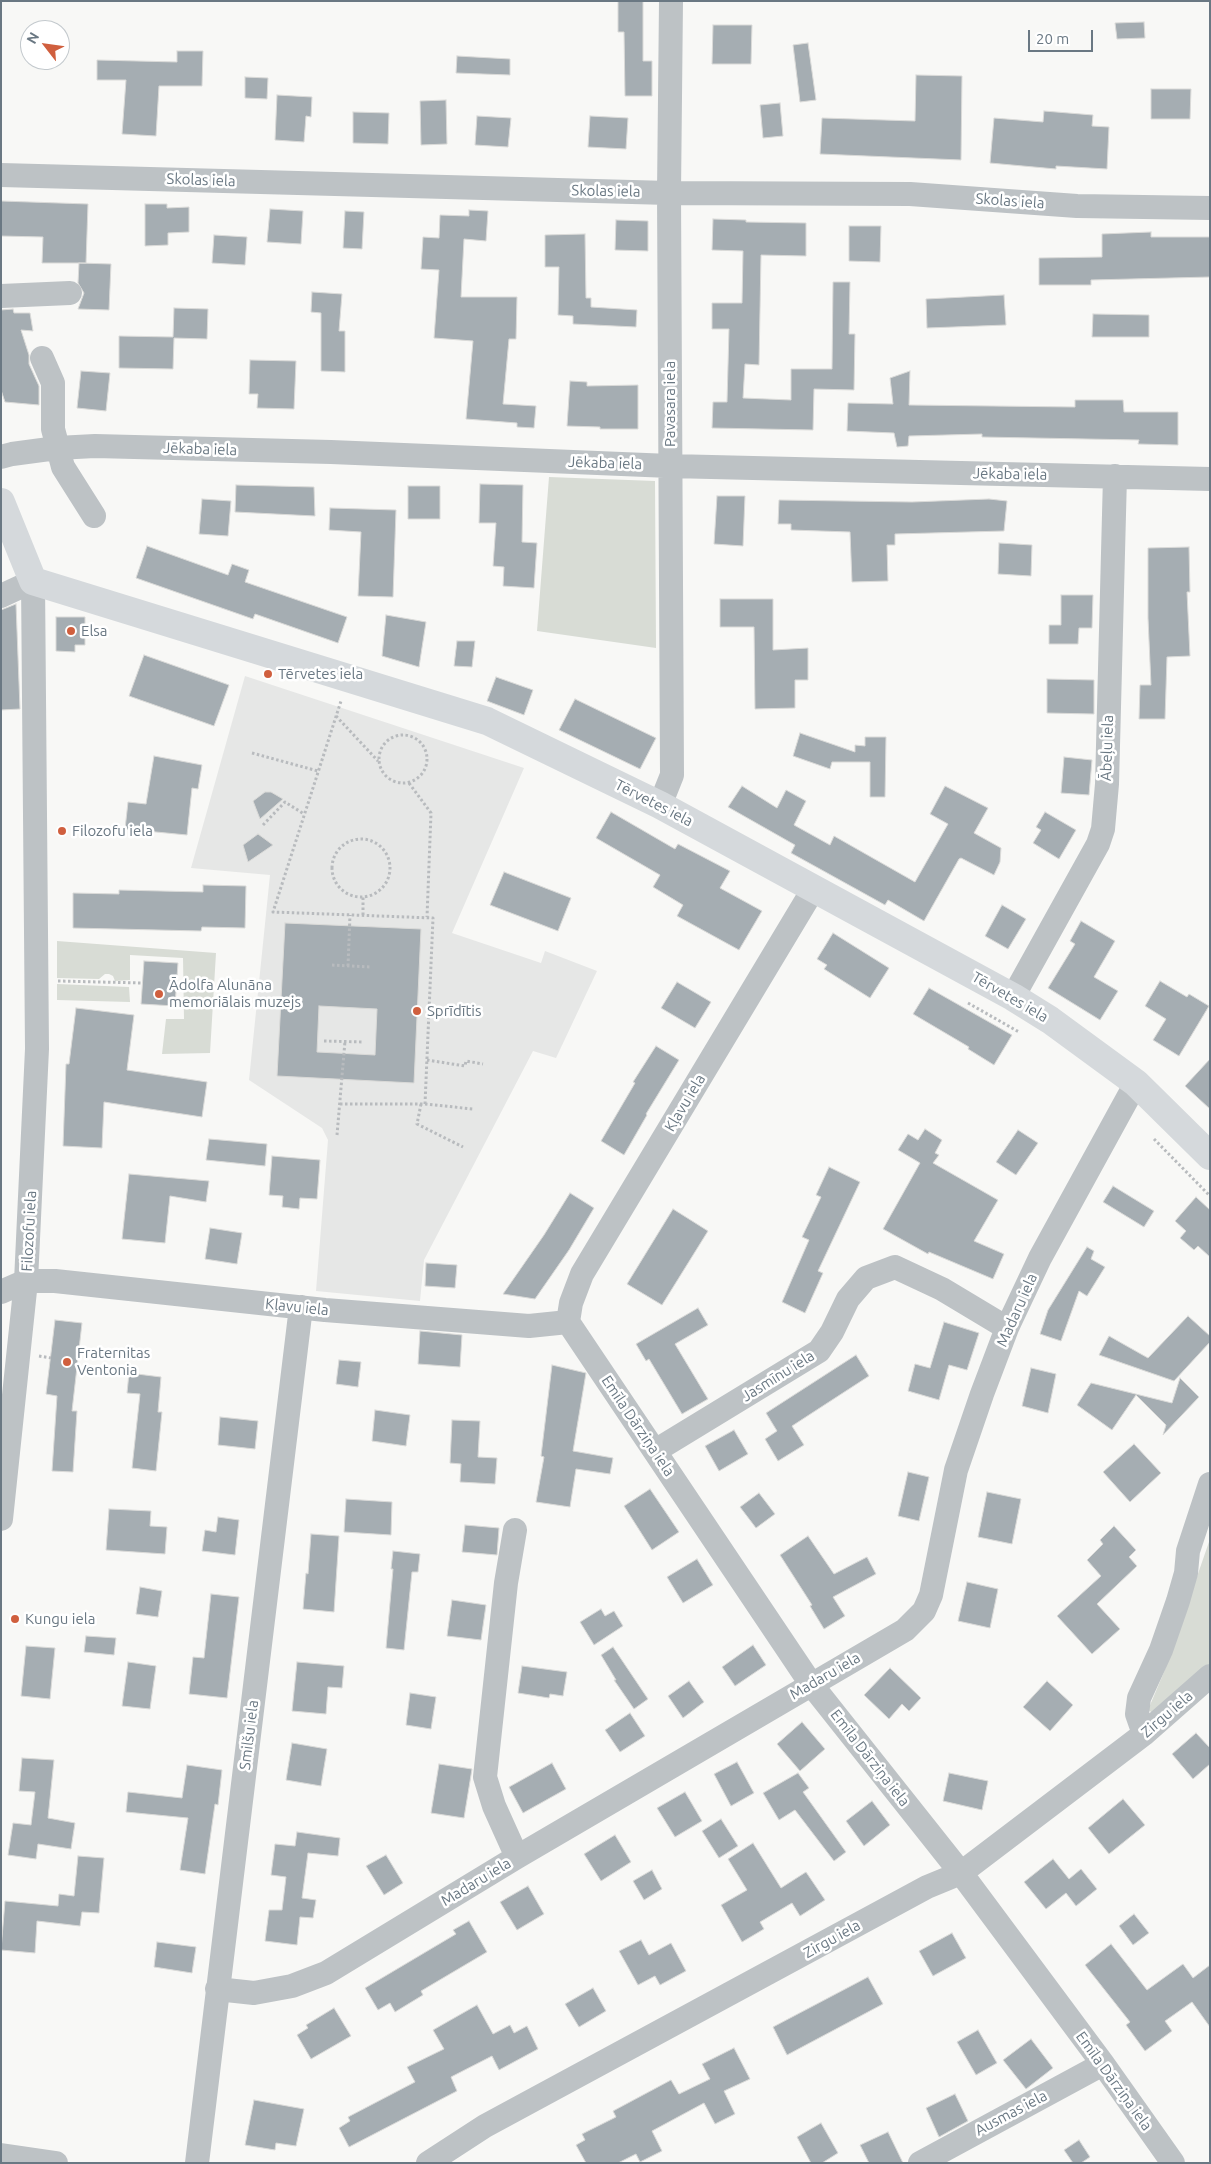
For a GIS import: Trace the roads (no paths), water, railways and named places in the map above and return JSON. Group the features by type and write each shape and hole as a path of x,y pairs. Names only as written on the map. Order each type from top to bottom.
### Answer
{"main road":[{"path":"1,502 33,582"},
{"name":"Tērvetes iela","path":"33,582 487,721 660,805 1013,997 1050,1020 1136,1082 1210,1156"}],"street":[{"name":"Pavasara iela","path":"660,805 672,775 669,193 671,1"},
{"name":"Skolas iela","path":"1,175 669,193 910,194 1077,206 1210,208"},
{"path":"1,296 70,293"},
{"path":"42,358 53,383 53,429 63,467 94,516"},
{"name":"Jēkaba iela","path":"1,457 58,448 95,446 331,452 670,466 1114,476 1210,480"},
{"name":"Ābeļu iela","path":"1013,997 1098,844 1103,829 1107,784 1114,476"},
{"path":"1,596 33,582"},
{"name":"Filozofu iela","path":"1,1519 26,1281 37,1049 33,582"},
{"name":"Kļavu iela","path":"26,1281 55,1280 301,1307 529,1326 568,1322 582,1274 814,888"},
{"name":"Madaru iela","path":"217,1989 254,1993 292,1986 326,1973 517,1856 904,1630 924,1610 932,1587 956,1470 1007,1328 1040,1258 1136,1082"},
{"name":"Jasmīnu iela","path":"655,1451 819,1351 832,1332 848,1298 866,1278 894,1267 942,1289 1007,1328"},
{"path":"1,1292 26,1281"},
{"name":"Smilšu iela","path":"197,2163 301,1307"},
{"name":"Emīla Dārziņa iela","path":"568,1322 811,1684 961,1873 1103,2064 1173,2163"},
{"path":"1144,1734 1137,1714 1139,1698 1161,1650 1178,1600 1186,1573 1190,1543 1210,1484"},
{"path":"515,1530 506,1583 485,1777 494,1806 517,1856"},
{"name":"Zirgu iela","path":"428,2163 485,2126 927,1887 961,1873 1144,1734 1210,1676"},
{"name":"Ausmas iela","path":"920,2163 1103,2064"},
{"path":"1,2155 56,2163"}],"place":[{"name":"Elsa","path":"71,631"},
{"name":"Tērvetes iela","path":"268,674"},
{"name":"Filozofu iela","path":"62,831"},
{"name":"Ādolfa Alunāna memoriālais muzejs","path":"159,994"},
{"name":"Sprīdītis","path":"417,1011"},
{"name":"Fraternitas Ventonia","path":"67,1362"},
{"name":"Kungu iela","path":"15,1619"}]}
